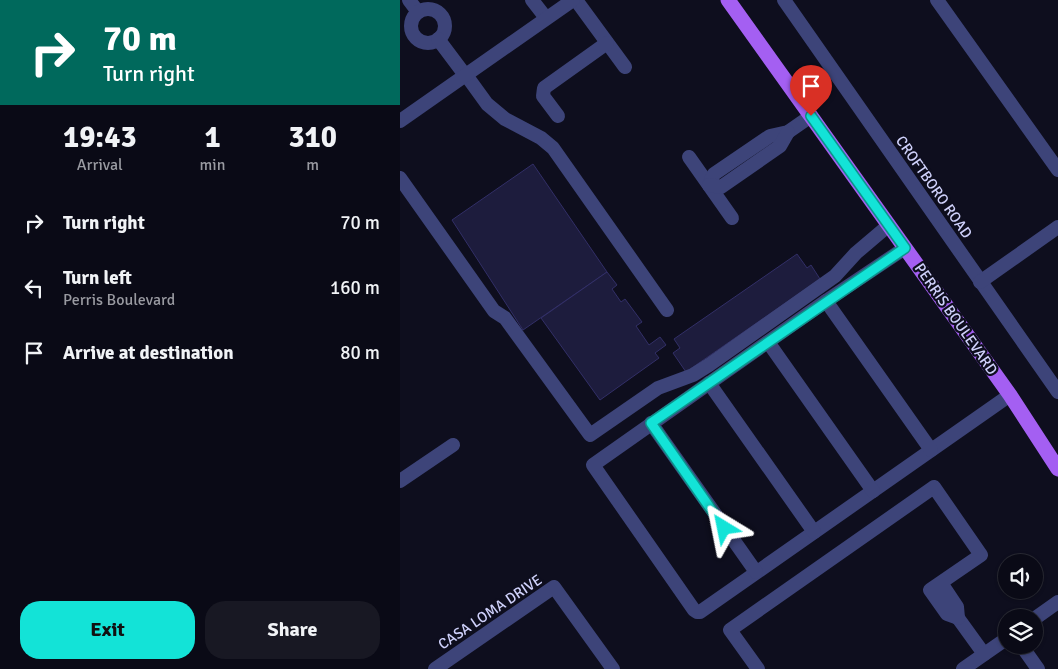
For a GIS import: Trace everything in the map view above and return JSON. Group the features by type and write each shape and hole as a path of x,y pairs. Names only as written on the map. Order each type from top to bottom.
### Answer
{"main road":[{"name":"PERRIS BOULEVARD","path":"728,0 1010,395 1058,469"}],"street":[{"path":"409,0 418,12"},
{"path":"532,0 546,18"},
{"path":"400,121 574,0 624,67"},
{"name":"CROFTBORO ROAD","path":"784,0 1058,392"},
{"path":"937,0 1058,170"},
{"path":"430,9 441,16 445,28 438,39 426,42 414,36 411,23 418,12 430,9"},
{"path":"438,39 487,104 505,119 541,138 553,148 667,310"},
{"path":"558,116 543,96 544,88 608,44"},
{"path":"709,185 714,174 770,136 788,132 811,116"},
{"path":"689,157 732,218"},
{"path":"400,178 494,311 505,318 511,325 590,435 658,388 693,375 717,359 835,276 856,254 890,225"},
{"path":"980,282 1058,227"},
{"path":"905,248 594,463 594,467 697,612 1010,395"},
{"path":"826,301 931,450"},
{"path":"768,342 873,491"},
{"path":"709,383 814,532"},
{"path":"651,423 756,572"},
{"path":"400,481 453,445"},
{"path":"758,669 730,630 934,487 981,554 936,587 957,607 958,618 984,654"},
{"name":"CASA LOMA DRIVE","path":"435,669 554,587 612,669"},
{"path":"1043,613 1058,602"},
{"path":"964,669 998,644"},
{"path":"1027,654 1038,669"}],"building":[{"path":"533,164 607,272 523,330 452,220"},
{"path":"797,254 807,268 811,265 820,279 686,372 673,353 680,348 674,339"},
{"path":"607,272 617,285 612,289 621,302 625,299 642,322 636,326 649,345 660,337 666,345 655,353 659,358 600,400 541,318"}],"route":[{"path":"724,528 651,423 905,248 811,116"}]}
